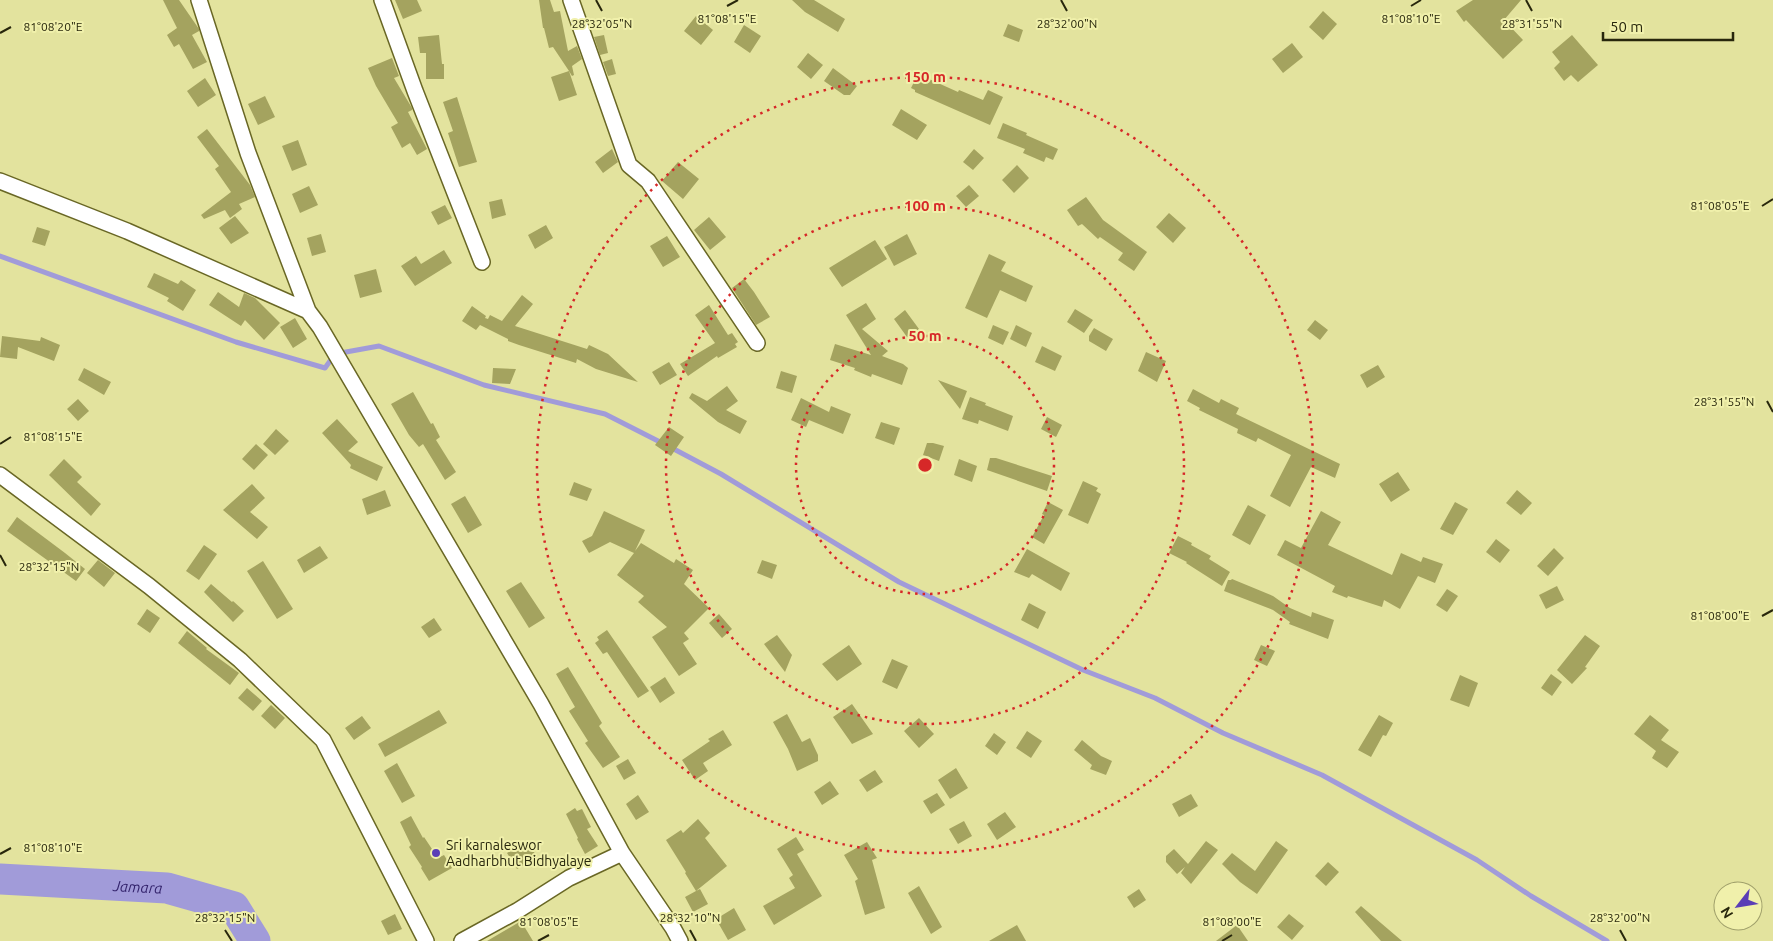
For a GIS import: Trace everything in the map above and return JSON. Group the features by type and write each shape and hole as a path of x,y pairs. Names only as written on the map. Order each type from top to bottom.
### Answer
{"street":[{"path":"199,0 248,153 308,311 320,327 541,704 622,852 680,941"},
{"path":"382,0 415,91 482,262"},
{"path":"571,0 629,165 648,180 757,343"},
{"path":"0,181 127,231 308,311"},
{"path":"0,475 148,586 240,660 323,740 426,941"},
{"path":"462,941 569,878 622,852"}],"building":[{"path":"163,0 179,0 199,29 199,31 192,35 207,62 193,69 179,44 174,47 167,35 177,28"},
{"path":"395,0 417,0 422,11 403,19"},
{"path":"539,0 550,0 554,12 560,11 568,51 577,46 582,59 572,66 574,75 572,76 553,47 549,48 543,28"},
{"path":"792,0 814,0 845,19 838,32 805,12"},
{"path":"1473,0 1521,0 1504,20 1523,40 1503,59 1466,20 1464,22 1456,11"},
{"path":"1323,11 1337,24 1323,40 1309,27"},
{"path":"696,16 713,30 701,45 684,31"},
{"path":"1008,24 1023,30 1019,42 1003,36"},
{"path":"744,25 761,36 750,53 734,42"},
{"path":"439,35 442,64 444,64 444,79 426,79 426,53 420,53 418,37"},
{"path":"604,35 608,53 600,55 594,37"},
{"path":"1572,35 1598,65 1578,82 1571,75 1564,81 1554,68 1560,62 1552,52"},
{"path":"1292,43 1303,57 1283,73 1272,59"},
{"path":"808,53 823,65 811,79 797,67"},
{"path":"392,58 399,76 394,78 412,108 408,112 427,149 417,155 410,143 402,148 391,127 398,123 376,86 368,68"},
{"path":"612,59 616,74 608,76 603,62"},
{"path":"833,68 857,86 850,95 844,95 824,81"},
{"path":"569,71 577,95 559,101 551,77"},
{"path":"918,74 958,92 959,90 983,100 988,90 1003,97 990,125 915,92 911,88"},
{"path":"205,78 216,95 198,107 187,91"},
{"path":"265,96 275,117 258,125 248,104"},
{"path":"457,97 477,162 459,167 448,133 453,131 443,102"},
{"path":"901,109 927,125 917,140 892,125"},
{"path":"1003,123 1058,149 1053,160 1046,157 1044,162 1023,153 1025,149 997,138"},
{"path":"207,129 250,185 255,197 239,204 242,209 230,218 225,210 204,219 201,215 231,192 215,169 219,166 197,137"},
{"path":"298,140 307,165 292,171 282,146"},
{"path":"612,149 618,162 603,173 595,162"},
{"path":"974,149 984,158 973,170 963,162"},
{"path":"678,162 699,179 683,199 662,181"},
{"path":"1017,165 1029,178 1014,193 1002,180"},
{"path":"969,185 979,196 966,207 956,196"},
{"path":"309,186 318,205 300,213 292,194"},
{"path":"1086,197 1103,220 1147,252 1134,271 1118,260 1123,253 1100,237 1098,239 1082,224 1078,226 1067,210"},
{"path":"502,199 506,215 492,219 489,202"},
{"path":"445,205 452,218 438,225 431,212"},
{"path":"1169,213 1186,228 1173,243 1156,227"},
{"path":"235,216 249,233 231,244 219,228"},
{"path":"709,217 726,237 710,250 694,230"},
{"path":"546,225 553,238 535,249 528,235"},
{"path":"37,227 50,231 45,246 32,242"},
{"path":"321,234 326,252 312,256 307,238"},
{"path":"907,234 917,254 894,266 884,247"},
{"path":"667,236 680,257 663,267 650,246"},
{"path":"875,240 887,259 842,287 829,268"},
{"path":"444,250 452,263 415,286 401,266 416,256 421,264"},
{"path":"989,254 1006,262 1001,271 1033,286 1026,302 1000,290 987,318 965,308"},
{"path":"376,269 382,292 360,298 354,275"},
{"path":"154,273 178,284 181,280 196,290 183,311 167,301 169,298 147,287"},
{"path":"744,279 770,317 756,325 732,288"},
{"path":"218,292 239,307 244,293 255,298 280,323 264,340 245,320 241,326 209,305"},
{"path":"522,295 533,304 515,326 587,349 589,345 608,354 638,382 596,369 577,359 576,363 519,345 480,325 476,330 462,321 472,306 486,316 485,318 488,319 490,315 502,321"},
{"path":"866,303 876,319 862,329 888,351 882,356 903,364 908,368 902,385 872,374 871,377 854,370 855,368 830,360 835,344 871,355 846,315"},
{"path":"709,305 728,335 732,333 738,342 735,344 737,347 718,358 717,356 688,376 680,364 715,343 695,315"},
{"path":"1075,309 1093,320 1084,333 1067,322"},
{"path":"905,310 919,329 907,337 894,319"},
{"path":"295,318 307,339 293,348 280,327"},
{"path":"1315,320 1328,330 1320,340 1307,330"},
{"path":"993,325 1009,332 1003,345 988,338"},
{"path":"1016,325 1032,333 1026,347 1010,339"},
{"path":"1094,328 1113,339 1106,351 1089,341 1089,336"},
{"path":"2,336 40,341 41,337 60,345 54,361 18,347 17,359 0,357"},
{"path":"1042,346 1062,356 1055,371 1035,362"},
{"path":"1146,352 1166,361 1157,382 1138,371"},
{"path":"669,362 677,375 660,385 652,372"},
{"path":"1378,365 1385,377 1367,388 1360,375"},
{"path":"84,368 111,382 104,395 78,380"},
{"path":"493,368 516,369 510,384 492,383"},
{"path":"781,371 797,376 792,393 776,388"},
{"path":"938,380 967,391 960,409"},
{"path":"727,386 738,401 726,410 747,421 740,434 718,422 689,398 692,393 707,401"},
{"path":"1193,389 1219,403 1221,399 1239,408 1236,414 1340,464 1335,478 1311,467 1290,507 1270,496 1291,455 1258,438 1256,442 1237,433 1238,429 1199,410 1200,408 1187,401"},
{"path":"413,392 431,424 433,423 440,437 436,440 456,472 445,480 423,444 419,447 409,435 391,404"},
{"path":"970,397 1013,416 1008,431 979,420 978,424 962,419"},
{"path":"801,398 829,412 831,406 851,414 843,434 809,420 806,427 791,420"},
{"path":"78,399 89,411 78,421 67,409"},
{"path":"1047,417 1062,425 1056,437 1041,429"},
{"path":"337,419 358,442 348,451 383,467 377,481 350,468 351,465 322,433"},
{"path":"881,422 900,428 894,445 875,438"},
{"path":"669,427 684,437 671,456 655,445"},
{"path":"276,429 289,441 275,455 263,444"},
{"path":"927,443 944,446 939,461 923,455"},
{"path":"256,444 268,455 254,470 242,459"},
{"path":"990,458 996,458 1052,476 1047,491 987,470"},
{"path":"64,459 82,477 77,482 101,504 91,516 49,475"},
{"path":"959,459 977,466 972,482 954,475"},
{"path":"1398,472 1410,490 1391,502 1379,484"},
{"path":"1083,481 1098,488 1096,491 1101,494 1088,524 1068,515"},
{"path":"574,482 592,489 587,501 569,495"},
{"path":"252,484 265,498 250,512 268,527 257,539 223,510"},
{"path":"385,490 391,506 367,515 362,499"},
{"path":"1517,490 1532,503 1521,515 1506,503"},
{"path":"465,496 482,525 468,533 451,504"},
{"path":"1048,502 1063,510 1044,544 1032,537 1044,515 1042,514"},
{"path":"1455,502 1468,509 1453,535 1440,529"},
{"path":"1248,505 1266,515 1250,545 1232,535"},
{"path":"604,511 645,530 635,551 641,543 674,563 676,559 693,570 684,584 709,608 684,633 689,639 683,643 697,664 679,676 652,637 667,627 638,602 644,596 617,575 634,553 610,542 589,553 582,541 592,536"},
{"path":"1321,511 1341,522 1328,545 1392,575 1401,553 1421,562 1423,557 1443,564 1435,583 1418,576 1400,609 1384,600 1382,607 1332,592 1335,586 1277,555 1285,540 1301,548"},
{"path":"17,517 85,569 76,581 7,531"},
{"path":"1178,536 1211,556 1209,559 1230,572 1222,586 1187,562 1169,553"},
{"path":"1496,539 1510,550 1500,563 1486,552"},
{"path":"204,545 217,554 199,580 186,571"},
{"path":"320,546 328,558 304,573 297,560"},
{"path":"1554,548 1564,558 1548,576 1537,566"},
{"path":"1027,549 1070,573 1061,591 1032,574 1029,578 1014,572"},
{"path":"98,560 115,573 104,587 87,573"},
{"path":"762,560 777,565 772,579 757,573"},
{"path":"263,561 293,609 277,619 247,571"},
{"path":"1232,579 1273,596 1290,608 1311,617 1312,612 1334,620 1328,639 1289,624 1290,622 1273,610 1224,591 1228,580"},
{"path":"521,582 545,618 529,628 506,591"},
{"path":"211,584 244,611 233,622 204,592"},
{"path":"1557,586 1564,600 1546,609 1539,595"},
{"path":"1447,589 1458,596 1447,612 1436,605"},
{"path":"1029,603 1046,612 1038,629 1021,620"},
{"path":"147,609 160,618 150,633 137,624"},
{"path":"719,614 732,629 722,638 709,623"},
{"path":"434,618 442,630 429,638 421,627"},
{"path":"607,630 649,691 638,698 607,652 603,654 595,643 599,640 597,637"},
{"path":"187,631 206,649 239,673 230,685 178,643"},
{"path":"777,635 792,655 785,672 764,644"},
{"path":"1585,635 1600,646 1585,667 1587,668 1572,684 1557,670"},
{"path":"849,645 862,664 837,681 822,664"},
{"path":"1261,645 1275,651 1267,666 1254,660"},
{"path":"892,659 908,666 897,689 882,682"},
{"path":"568,667 602,723 599,726 620,757 603,768 585,743 588,741 569,711 575,707 556,674"},
{"path":"1551,674 1562,682 1552,696 1541,688"},
{"path":"1460,675 1478,683 1469,707 1450,700"},
{"path":"665,677 675,693 660,703 650,687"},
{"path":"247,688 262,701 253,711 238,698"},
{"path":"852,704 873,734 852,744 833,717"},
{"path":"271,705 285,718 275,729 261,716"},
{"path":"439,710 447,723 385,757 378,744"},
{"path":"787,714 802,742 810,738 818,755 818,761 797,771 788,749 773,722"},
{"path":"1379,715 1393,723 1386,736 1383,735 1371,757 1358,750"},
{"path":"1650,715 1669,730 1661,740 1679,752 1667,768 1652,758 1656,751 1634,734"},
{"path":"362,716 371,728 354,740 345,728"},
{"path":"919,718 934,734 919,748 904,731"},
{"path":"723,730 732,745 703,763 708,771 695,780 682,760 710,741 708,739"},
{"path":"1027,731 1042,741 1031,758 1016,748"},
{"path":"994,733 1006,742 997,755 985,746"},
{"path":"1082,740 1101,756 1112,761 1106,775 1090,769 1092,765 1074,750"},
{"path":"628,759 636,773 624,780 616,766"},
{"path":"397,763 415,796 402,803 384,771"},
{"path":"956,768 968,788 950,799 938,780"},
{"path":"875,770 883,782 867,792 859,780"},
{"path":"830,781 839,794 822,805 814,792"},
{"path":"937,793 945,805 931,814 923,801"},
{"path":"1191,794 1198,806 1179,817 1172,804"},
{"path":"638,795 649,812 636,820 626,804"},
{"path":"575,808 577,811 582,809 591,827 587,829 598,846 585,854 566,814"},
{"path":"1005,812 1016,827 997,840 987,824"},
{"path":"411,816 423,838 438,858 444,855 452,868 429,881 409,847 411,845 400,822"},
{"path":"698,819 710,833 705,838 727,866 696,891 666,840 681,830 683,833"},
{"path":"964,821 972,836 958,844 949,829"},
{"path":"796,837 804,850 797,854 822,896 774,925 763,906 795,888 789,878 793,875 777,849"},
{"path":"527,841 537,857 517,869 507,853"},
{"path":"1206,841 1218,850 1191,884 1181,873 1185,867 1177,874 1166,862 1166,856 1174,849 1188,864"},
{"path":"1276,841 1288,850 1257,894 1240,882 1222,864 1232,853 1255,871"},
{"path":"867,842 877,858 872,860 885,908 865,915 855,881 858,879 844,855"},
{"path":"1328,862 1339,872 1326,886 1315,876"},
{"path":"919,886 942,927 931,934 908,893"},
{"path":"700,889 708,904 693,912 685,897"},
{"path":"1139,889 1146,900 1134,908 1127,897"},
{"path":"1361,906 1402,941 1381,941 1355,912"},
{"path":"734,908 746,930 728,940 716,919"},
{"path":"395,914 402,929 388,935 381,921"},
{"path":"1289,914 1304,926 1292,940 1277,927"},
{"path":"521,921 533,941 487,941"},
{"path":"1017,925 1026,941 989,941"},
{"path":"1237,925 1248,941 1216,941"}],"waterway":[{"path":"0,256 236,342 325,368 335,354 379,346 484,385 605,414 662,443"},
{"path":"670,447 721,474 899,582 1083,670 1155,698 1223,733 1322,775 1477,860 1531,896 1607,941"},
{"name":"Jamara","path":"0,879 167,888 234,907 255,941"}],"place":[{"name":"Sri karnaleswor Aadharbhut Bidhyalaye","path":"436,853"}]}
